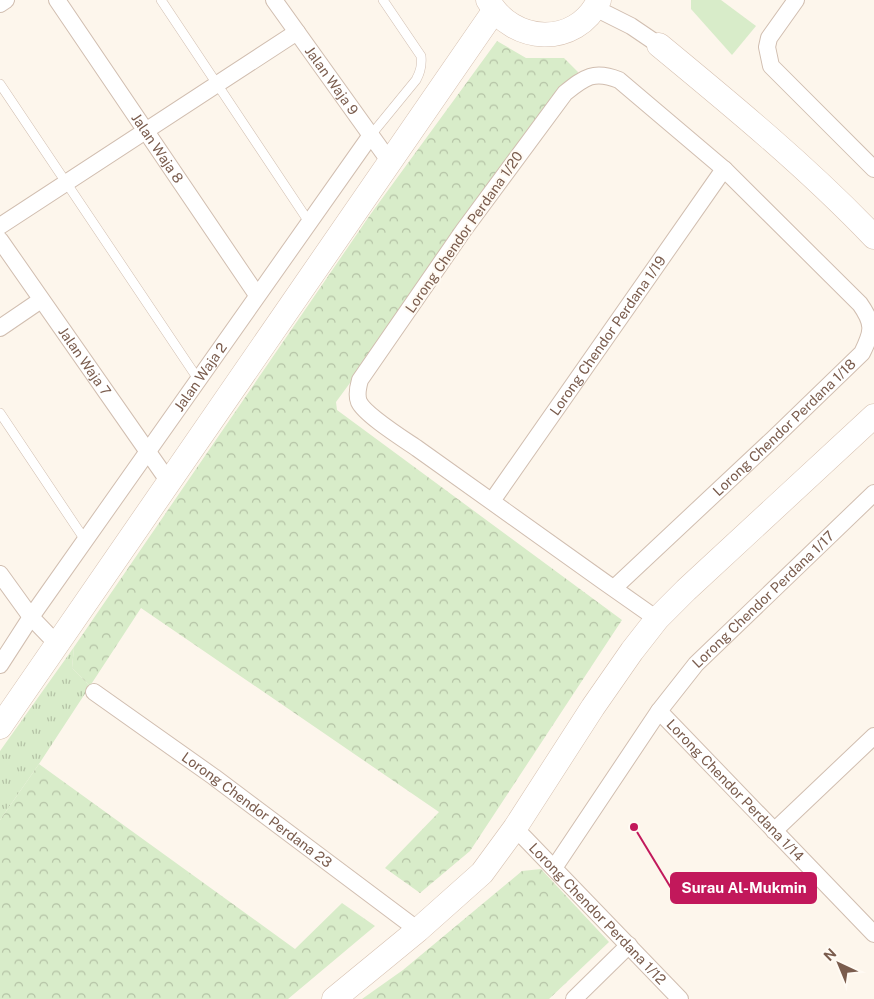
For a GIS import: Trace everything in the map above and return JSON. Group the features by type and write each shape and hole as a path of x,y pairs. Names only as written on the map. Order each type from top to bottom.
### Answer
{"street":[{"path":"0,4 6,0"},
{"name":"Jalan Waja 8","path":"57,0 257,295"},
{"name":"Jalan Waja 9","path":"274,0 390,162"},
{"path":"796,0 769,38 767,47 771,66 874,169"},
{"path":"0,727 390,162 491,6 511,26 534,35 557,34 571,28 578,24 597,4 658,44 777,144 842,203 874,237"},
{"path":"0,226 297,32"},
{"name":"Lorong Chendor Perdana 1/20","path":"657,619 368,413 359,403 357,392 360,380 463,231 565,93 579,81 592,76 605,75 619,80 724,169"},
{"name":"Jalan Waja 2","path":"0,665 31,617 370,135"},
{"name":"Lorong Chendor Perdana 1/19","path":"492,501 724,169"},
{"name":"Lorong Chendor Perdana 1/18","path":"614,588 862,353 869,339 869,317 860,304 724,169"},
{"name":"Jalan Waja 7","path":"0,240 169,482"},
{"path":"0,328 41,300"},
{"path":"334,999 418,930 482,873 515,828 593,707 657,619 874,416"},
{"name":"Lorong Chendor Perdana 1/17","path":"554,868 660,711 696,664 874,493"},
{"path":"0,574 31,617 57,644"},
{"name":"Lorong Chendor Perdana 23","path":"94,692 214,777 418,930"},
{"name":"Lorong Chendor Perdana 1/14","path":"660,711 874,934"},
{"path":"774,831 874,736"},
{"name":"Lorong Chendor Perdana 1/12","path":"515,828 680,999"},
{"path":"574,999 629,945"}],"lane":[{"path":"162,0 309,222"},
{"path":"370,135 416,80 421,72 422,65 421,56 383,0"},
{"path":"0,84 198,379"},
{"path":"0,413 85,540"}],"green space":[{"path":"691,0 721,0 756,26 732,55 691,9"},
{"path":"497,41 526,58 564,58 578,72 336,402 337,410 622,620 470,851 420,893 385,868 439,812 141,608 90,686 72,668 74,647 370,215"},
{"path":"74,647 72,668 90,686 0,820 0,751"},
{"path":"39,764 295,949 342,903 375,926 288,999 0,999 0,820"},
{"path":"541,869 609,942 549,999 362,999 403,970 522,871"}],"place":[{"name":"Surau Al-Mukmin","path":"634,827"}]}
